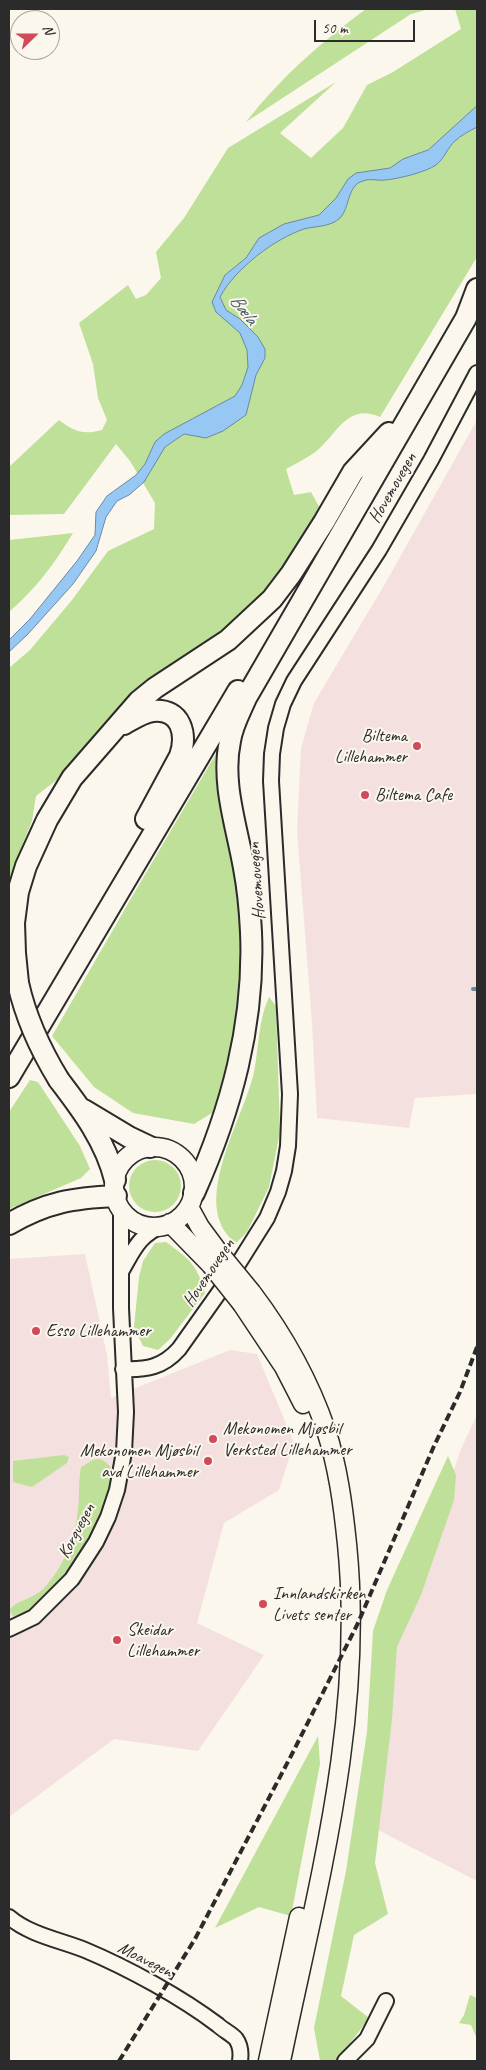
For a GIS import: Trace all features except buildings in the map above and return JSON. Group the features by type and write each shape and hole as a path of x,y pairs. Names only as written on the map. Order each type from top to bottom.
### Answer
{"highway":[{"path":"9,1076 477,284"},
{"path":"191,1200 210,1156 235,1082 249,1007 251,967 248,899 228,779 230,740 246,698 466,318 477,289"},
{"path":"9,1224 49,1204 73,1198 117,1195 110,1160 80,1108 59,1080 35,1037 18,983 14,923 18,892 26,866 47,820 72,778 139,701 155,688 228,640 272,599 291,574 353,472 389,432"},
{"path":"44,1018 44,1008 52,984 67,951 146,820 183,747 183,732 180,724 170,714 162,711 147,713 114,731"},
{"path":"80,1108 129,1138 150,1147"}],"main road":[{"path":"191,1200 182,1215 167,1224 152,1226 140,1224 130,1218 117,1195 124,1160 136,1151 150,1147 166,1148 173,1151 186,1162 193,1176 191,1200 200,1227 216,1259 247,1299 302,1402 315,1436 332,1509 339,1601 338,1674 330,1753 268,2061"},
{"path":"167,1224 216,1259"},
{"path":"247,1299 267,1313 295,1360 313,1398 326,1432 338,1476 344,1508 351,1584 350,1675 342,1755 281,2061"}],"street":[{"name":"Hovemovegen","path":"123,1369 152,1368 165,1363 180,1349 252,1242 278,1192 288,1146 290,1094 272,819 272,754 276,728 282,704 294,681 378,550 431,460 477,372"},
{"name":"Korgvegen","path":"9,1629 34,1617 72,1579 96,1542 108,1517 117,1490 124,1452 126,1412 121,1308 122,1270 117,1195"},
{"path":"122,1270 143,1237 152,1230 167,1224"},
{"name":"Moavegen","path":"9,1917 17,1924 86,1950 160,1988 204,2014 235,2039 241,2052 240,2061"},
{"path":"345,2061 368,2039 386,2001"}],"shaded area":[{"path":"477,420 477,1094 415,1098 409,1128 317,1118 312,1023 297,831 301,748 314,703 386,582"},
{"path":"85,1254 107,1355 111,1398 230,1350 257,1354 294,1443 279,1490 224,1523 197,1623 264,1655 198,1751 114,1739 9,1817 9,1259"},
{"path":"477,1415 477,1881 376,1829 394,1645 461,1449"}],"green space":[{"path":"366,9 429,9 411,14 246,122 273,90 302,61"},
{"path":"455,9 477,9 477,257 380,417 359,414 350,417 314,453 286,469 294,495 311,492 321,510 257,607 117,713 89,742 63,775 36,796 32,821 15,863 9,888 9,668 30,650 72,600 108,551 154,529 155,503 130,461 116,444 64,514 9,515 9,467 59,420 75,430 90,432 102,430 107,420 98,398 93,364 79,323 128,285 136,299 146,295 161,278 156,252 184,218 228,148 336,82 280,133 311,158 343,128 367,85 393,72 461,29"},
{"path":"73,533 44,576 9,612 9,540"},
{"path":"217,752 217,786 235,863 241,905 243,963 238,1020 226,1079 217,1110 194,1124 133,1113 94,1087 52,1036"},
{"path":"269,997 276,1006 280,1132 269,1187 247,1232 236,1243 222,1227 217,1207 218,1185 223,1161 254,1072 261,1025"},
{"path":"30,1080 38,1082 80,1146 90,1169 81,1178 9,1209 9,1112"},
{"path":"155,1160 169,1164 177,1172 181,1186 177,1200 169,1208 155,1212 141,1208 133,1200 129,1186 133,1172 141,1164"},
{"path":"166,1242 191,1263 199,1275 205,1293 170,1339 158,1350 143,1346 134,1327 139,1277 143,1261 155,1243"},
{"path":"64,1455 69,1457 67,1463 32,1487 13,1482 13,1461"},
{"path":"448,1456 456,1475 454,1500 421,1595 397,1647 392,1719 375,1863 388,1914 354,1935 341,1996 369,2018 337,2061 320,2061 314,2028 346,1871 367,1732 373,1631 387,1590"},
{"path":"100,1459 110,1467 112,1482 109,1495 89,1540 68,1574 52,1592 19,1618 13,1616 9,1610 16,1604 42,1590 62,1563 74,1532 79,1504 81,1467 93,1460"},
{"path":"318,1736 320,1764 291,1916 259,1907 215,1928"},
{"path":"470,1995 477,1998 477,2039 471,2025 459,2023 464,2015"}],"water":[{"path":"477,106 477,127 455,141 436,165 404,177 368,180 358,183 351,192 346,209 340,218 328,225 304,229 280,240 256,256 235,276 220,297 226,310 240,319 258,337 265,349 265,358 256,375 246,415 223,431 206,438 184,434 165,447 144,482 129,495 117,501 106,517 96,551 73,584 9,652 9,640 30,619 77,561 95,535 96,512 107,496 136,475 145,464 155,442 164,434 235,396 242,385 248,367 247,350 240,333 216,312 212,302 225,275 246,258 259,238 284,224 319,215 336,198 348,179 356,173 390,168 403,159 428,150"}],"railway":[{"path":"119,2061 195,1939 358,1623 434,1446 460,1392 477,1347"}],"place":[{"name":"Biltema Lillehammer","path":"417,746"},
{"name":"Biltema Cafe","path":"365,795"},
{"name":"Esso Lillehammer","path":"36,1331"},
{"name":"Mekonomen Mjøsbil Verksted Lillehammer","path":"213,1439"},
{"name":"Mekonomen Mjøsbil avd Lillehammer","path":"208,1461"},
{"name":"Innlandskirken Livets senter","path":"263,1604"},
{"name":"Skeidar Lillehammer","path":"117,1640"}],"water label":[{"name":"Bæla","path":"243,310"}]}
